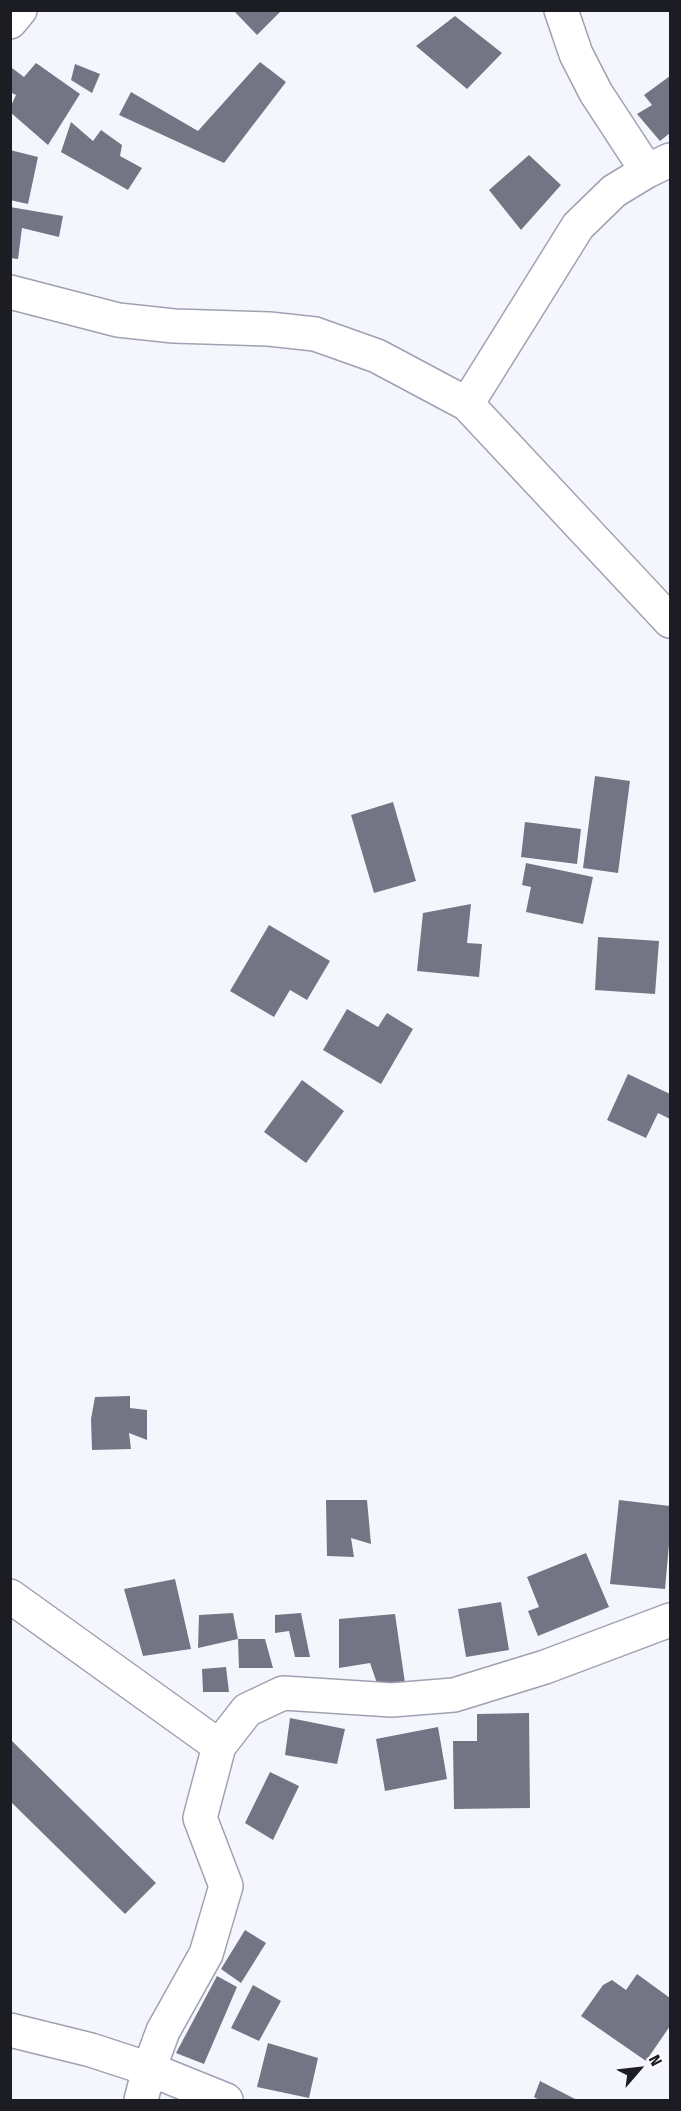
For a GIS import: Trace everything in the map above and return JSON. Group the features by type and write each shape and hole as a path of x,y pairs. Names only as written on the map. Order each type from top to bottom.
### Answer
{"street":[{"path":"10,22 20,10"},
{"path":"466,404 578,226 614,191 659,166 596,93 576,54 561,10"},
{"path":"10,292 118,320 174,326 269,329 315,334 378,356 466,404 670,621"},
{"path":"10,1596 219,1746"},
{"path":"141,2100 163,2031 206,1954 226,1886 200,1818 219,1746 247,1710 283,1693 392,1700 454,1695 545,1667 670,1620"},
{"path":"10,2031 91,2050 149,2069 226,2100"}],"building":[{"path":"233,10 282,10 257,35"},
{"path":"455,16 502,53 467,89 416,46"},
{"path":"260,62 286,82 224,163 119,115 131,92 198,131"},
{"path":"36,63 80,94 48,145 10,112 16,95 10,92 12,68 24,77"},
{"path":"75,64 100,74 92,93 71,80"},
{"path":"670,76 670,133 660,141 637,114 652,105 644,95"},
{"path":"71,122 93,141 101,130 122,145 120,156 142,168 128,190 61,152"},
{"path":"10,150 38,157 28,204 10,200"},
{"path":"529,155 561,185 521,230 489,190"},
{"path":"10,207 63,216 59,237 22,228 18,259 10,258"},
{"path":"595,776 630,781 618,873 583,868"},
{"path":"393,802 416,881 374,893 351,815"},
{"path":"525,822 581,829 577,864 521,857"},
{"path":"526,863 593,877 583,924 526,912 531,887 522,885"},
{"path":"471,904 467,943 482,944 479,977 417,971 423,913"},
{"path":"269,925 330,961 307,1000 290,990 274,1017 230,991"},
{"path":"598,937 659,941 655,994 595,990"},
{"path":"347,1009 378,1027 387,1013 413,1029 381,1084 323,1050"},
{"path":"628,1074 670,1094 670,1119 658,1113 646,1138 607,1120"},
{"path":"302,1080 344,1111 306,1163 264,1132"},
{"path":"130,1396 130,1408 147,1410 147,1440 129,1433 131,1449 92,1450 91,1419 95,1397"},
{"path":"326,1500 367,1500 371,1544 351,1538 354,1557 327,1556"},
{"path":"619,1500 670,1506 665,1589 610,1584"},
{"path":"586,1553 609,1607 538,1636 528,1611 539,1607 527,1577"},
{"path":"175,1579 191,1649 143,1656 124,1589"},
{"path":"501,1602 509,1650 466,1657 458,1609"},
{"path":"233,1613 238,1639 198,1648 199,1615"},
{"path":"301,1613 310,1657 295,1657 289,1631 275,1633 275,1615"},
{"path":"395,1614 405,1683 378,1686 370,1663 339,1668 339,1619"},
{"path":"238,1639 265,1639 273,1668 239,1668"},
{"path":"226,1667 229,1692 203,1692 202,1669"},
{"path":"529,1713 530,1808 454,1809 453,1741 477,1741 477,1714"},
{"path":"290,1718 345,1729 337,1764 285,1755"},
{"path":"438,1727 447,1779 385,1791 376,1739"},
{"path":"10,1739 156,1883 125,1914 10,1801"},
{"path":"270,1772 299,1786 273,1840 245,1823"},
{"path":"245,1930 266,1943 241,1983 221,1969"},
{"path":"637,1974 670,1998 670,2026 646,2061 581,2016 603,1985 612,1980 626,1990"},
{"path":"217,1976 237,1987 204,2064 176,2053"},
{"path":"253,1985 281,2001 259,2041 231,2028"},
{"path":"268,2043 318,2058 309,2098 257,2087"},
{"path":"540,2081 577,2100 539,2100 534,2097"}]}
